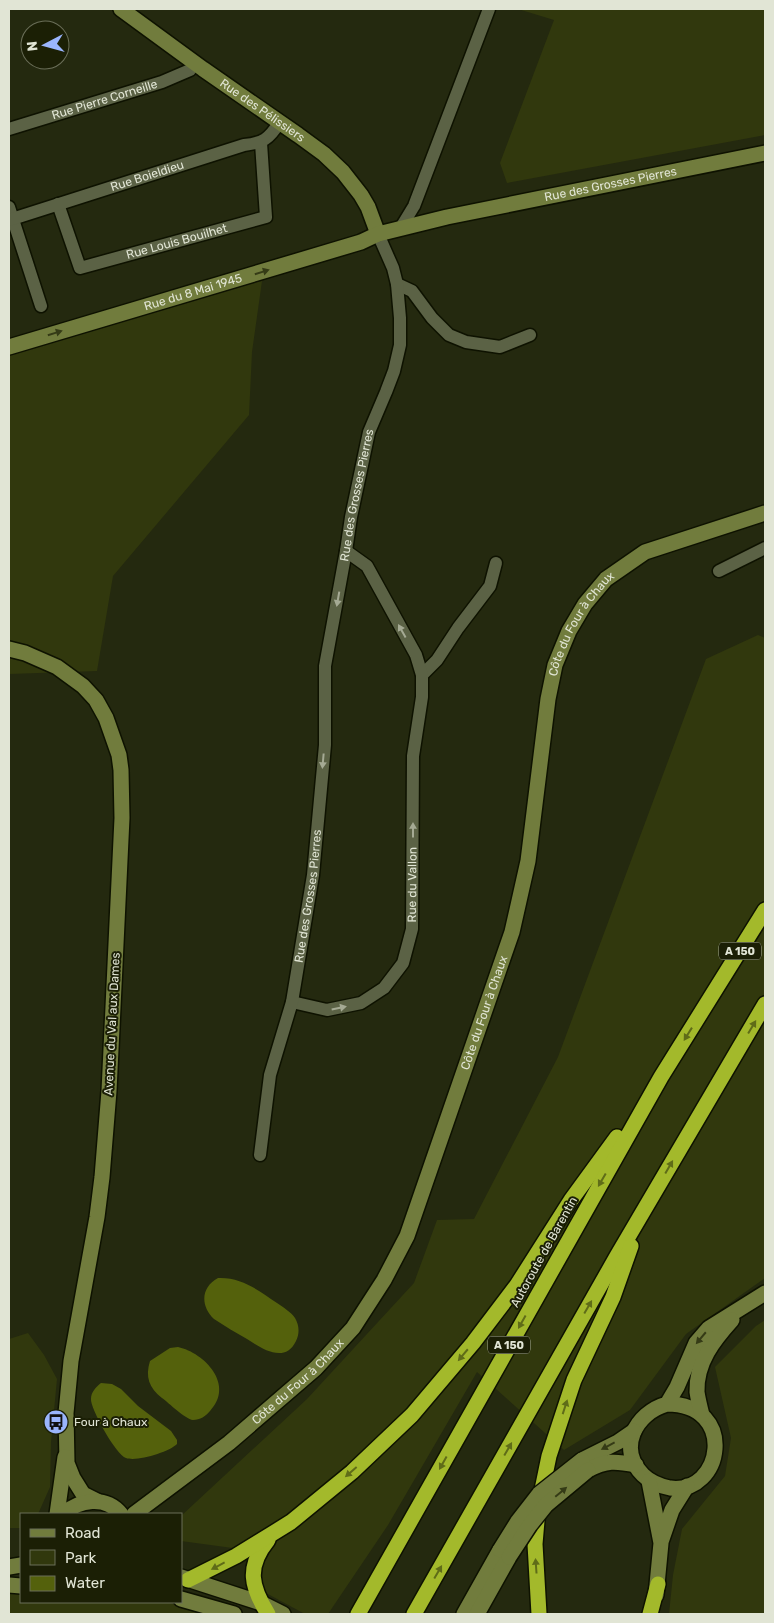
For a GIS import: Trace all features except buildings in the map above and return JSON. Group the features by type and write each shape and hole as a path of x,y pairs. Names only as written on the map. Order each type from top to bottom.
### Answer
{"highway":[{"name":"Autoroute de Barentin","path":"358,1614 661,1077 765,910"},
{"path":"414,1614 644,1209 765,1004"},
{"path":"184,1579 236,1556 291,1522 352,1472 412,1415 473,1343 517,1285 571,1200 661,1077"},
{"path":"540,1614 535,1544 538,1509 549,1456 574,1380 613,1297 644,1209"},
{"path":"265,1608 255,1590 252,1578 254,1563 260,1549 274,1533"},
{"path":"650,1614 658,1584"}],"street":[{"name":"Rue des Pélissiers","path":"121,9 298,135 343,172 365,201 378,234"},
{"path":"400,229 414,206 489,9"},
{"name":"Rue Pierre Corneille","path":"9,129 162,82 190,70 195,62"},
{"path":"261,143 279,123"},
{"name":"Rue Boieldieu","path":"10,215 58,204 244,146 261,143"},
{"name":"Rue Louis Bouilhet","path":"58,204 80,268 266,217 261,143"},
{"name":"Rue des Grosses Pierres","path":"260,1155 270,1075 292,1002 313,875 325,746 325,666 354,500 369,432 394,371 400,345 397,284 393,268 378,234 447,218 765,153"},
{"path":"10,215 41,306"},
{"name":"Rue du 8 Mai 1945","path":"9,347 361,242 378,234"},
{"path":"397,284 412,291 432,318 449,335 466,342 500,347 530,335"},
{"name":"Côte du Four à Chaux","path":"135,1513 229,1443 316,1368 353,1328 384,1280 406,1236 512,932 528,861 548,699 555,665 565,639 584,604 606,579 645,552 765,513"},
{"path":"719,571 765,548"},
{"name":"Rue du Vallon","path":"292,1002 327,1010 361,1003 384,988 403,963 412,929 413,756 422,697 422,675 416,655 367,566 346,552"},
{"path":"422,675 437,660 458,628 490,586 496,563"},
{"name":"Avenue du Val aux Dames","path":"9,649 26,653 57,667 83,686 96,700 106,718 119,755 121,770 122,828 109,1091 102,1177 97,1218 71,1361 66,1413 66,1453 70,1470 83,1494 108,1504 120,1513"},
{"path":"667,1404 677,1387 696,1343 710,1328 765,1293"},
{"path":"702,1415 697,1392 699,1370 706,1352 740,1310"},
{"path":"667,1404 680,1404 692,1408 702,1415 711,1426 715,1440 715,1455 710,1468 700,1479 687,1486 674,1488 661,1486 649,1481 636,1465 632,1454 631,1442 639,1421 656,1407 667,1404"},
{"path":"464,1614 504,1554 546,1505 585,1465 634,1431"},
{"name":"Avenue du Val aux Dames","path":"57,1513 66,1453"},
{"path":"585,1465 620,1461 636,1465"},
{"path":"649,1481 661,1543"},
{"path":"654,1614 661,1543 672,1510 687,1486"},
{"path":"64,1513 72,1506 84,1502 97,1501"},
{"path":"477,1614 504,1554"},
{"path":"184,1579 283,1614"},
{"path":"182,1599 234,1614"}],"green space":[{"path":"518,9 765,9 765,135 507,183 500,163 554,20"},
{"path":"262,281 252,352 249,415 113,576 97,671 9,674 9,340"},
{"path":"758,635 765,638 765,1278 686,1334 630,1410 564,1450 477,1372 388,1525 328,1614 305,1614 266,1593 240,1549 182,1541 182,1515 307,1399 414,1283 437,1220 474,1219 558,1057 706,659"},
{"path":"765,1320 765,1614 669,1614 673,1575 682,1529 725,1476 731,1438 715,1367 756,1326"},
{"path":"28,1333 44,1355 57,1379 51,1442 50,1487 38,1513 20,1513 20,1528 9,1528 9,1339"},
{"path":"9,1587 20,1588 20,1603 170,1603 211,1614 9,1614"}],"water":[{"path":"218,1278 242,1282 285,1308 295,1318 298,1326 297,1338 291,1348 286,1352 280,1353 266,1350 214,1319 206,1308 204,1297 208,1286"},
{"path":"178,1347 188,1350 207,1363 218,1381 217,1401 208,1413 198,1419 193,1420 182,1414 158,1394 149,1382 150,1361 170,1348"},
{"path":"101,1383 112,1384 121,1389 138,1406 171,1431 177,1440 177,1444 167,1450 137,1459 126,1458 122,1455 104,1431 92,1404 92,1394"}],"place":[{"name":"Four à Chaux","path":"56,1422"}]}
